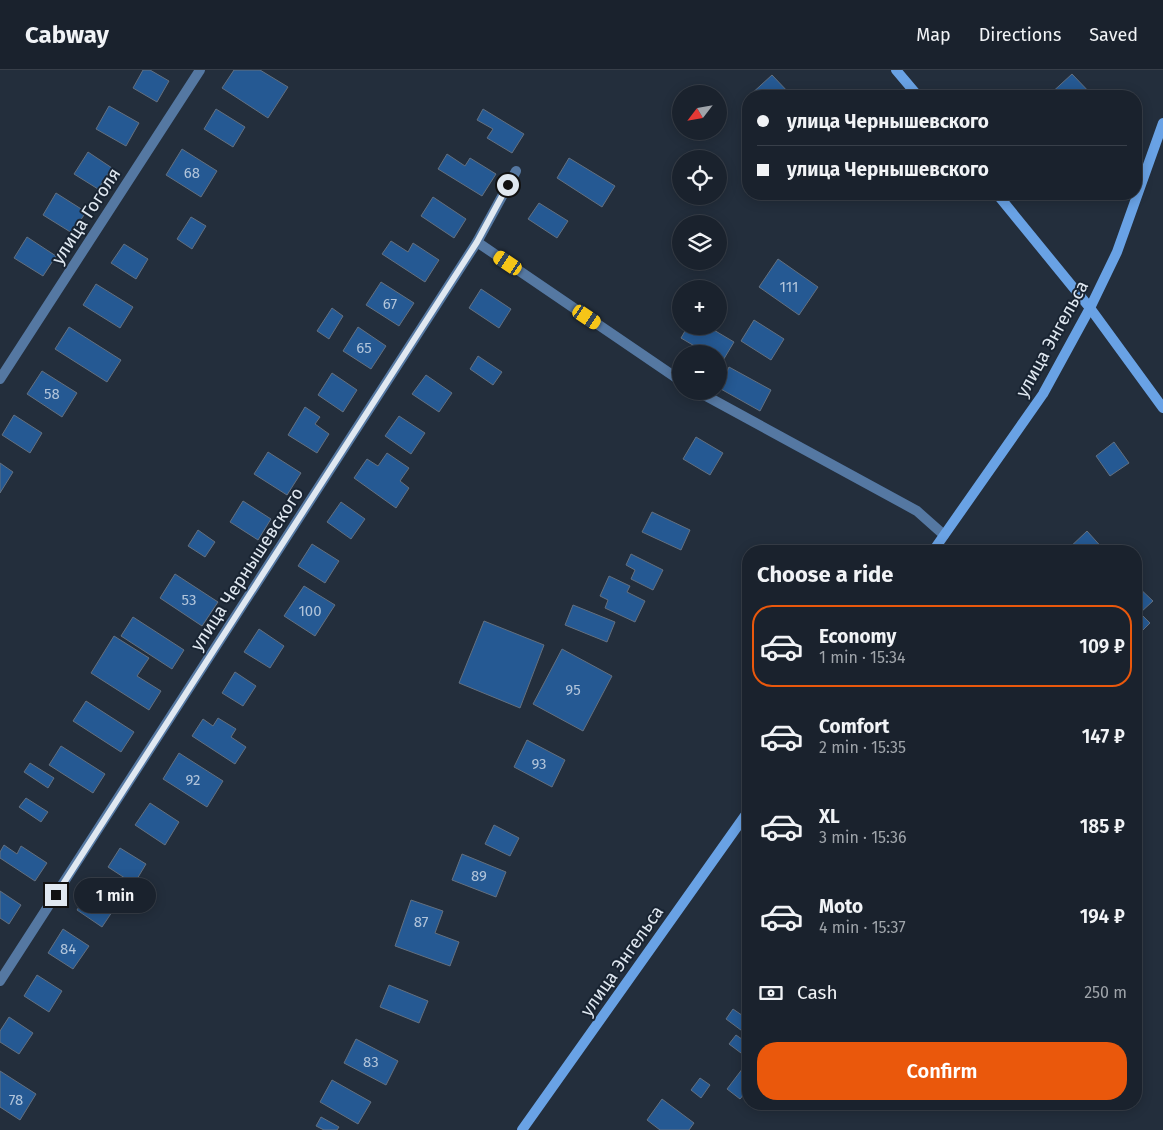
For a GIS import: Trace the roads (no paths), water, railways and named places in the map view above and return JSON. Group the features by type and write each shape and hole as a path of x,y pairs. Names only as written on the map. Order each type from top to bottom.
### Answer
{"street":[{"name":"улица Гоголя","path":"0,379 200,70"},
{"path":"896,70 913,90"},
{"name":"улица Энгельса","path":"1142,182 1163,123"},
{"name":"улица Чернышевского","path":"0,981 477,242 516,171"},
{"path":"1002,200 1090,308 1163,408"},
{"name":"улица Энгельса","path":"937,545 1043,394 1090,308 1117,252 1136,200"},
{"path":"477,242 672,375"},
{"path":"714,400 917,511 944,535"},
{"name":"улица Энгельса","path":"522,1130 742,820"}]}
